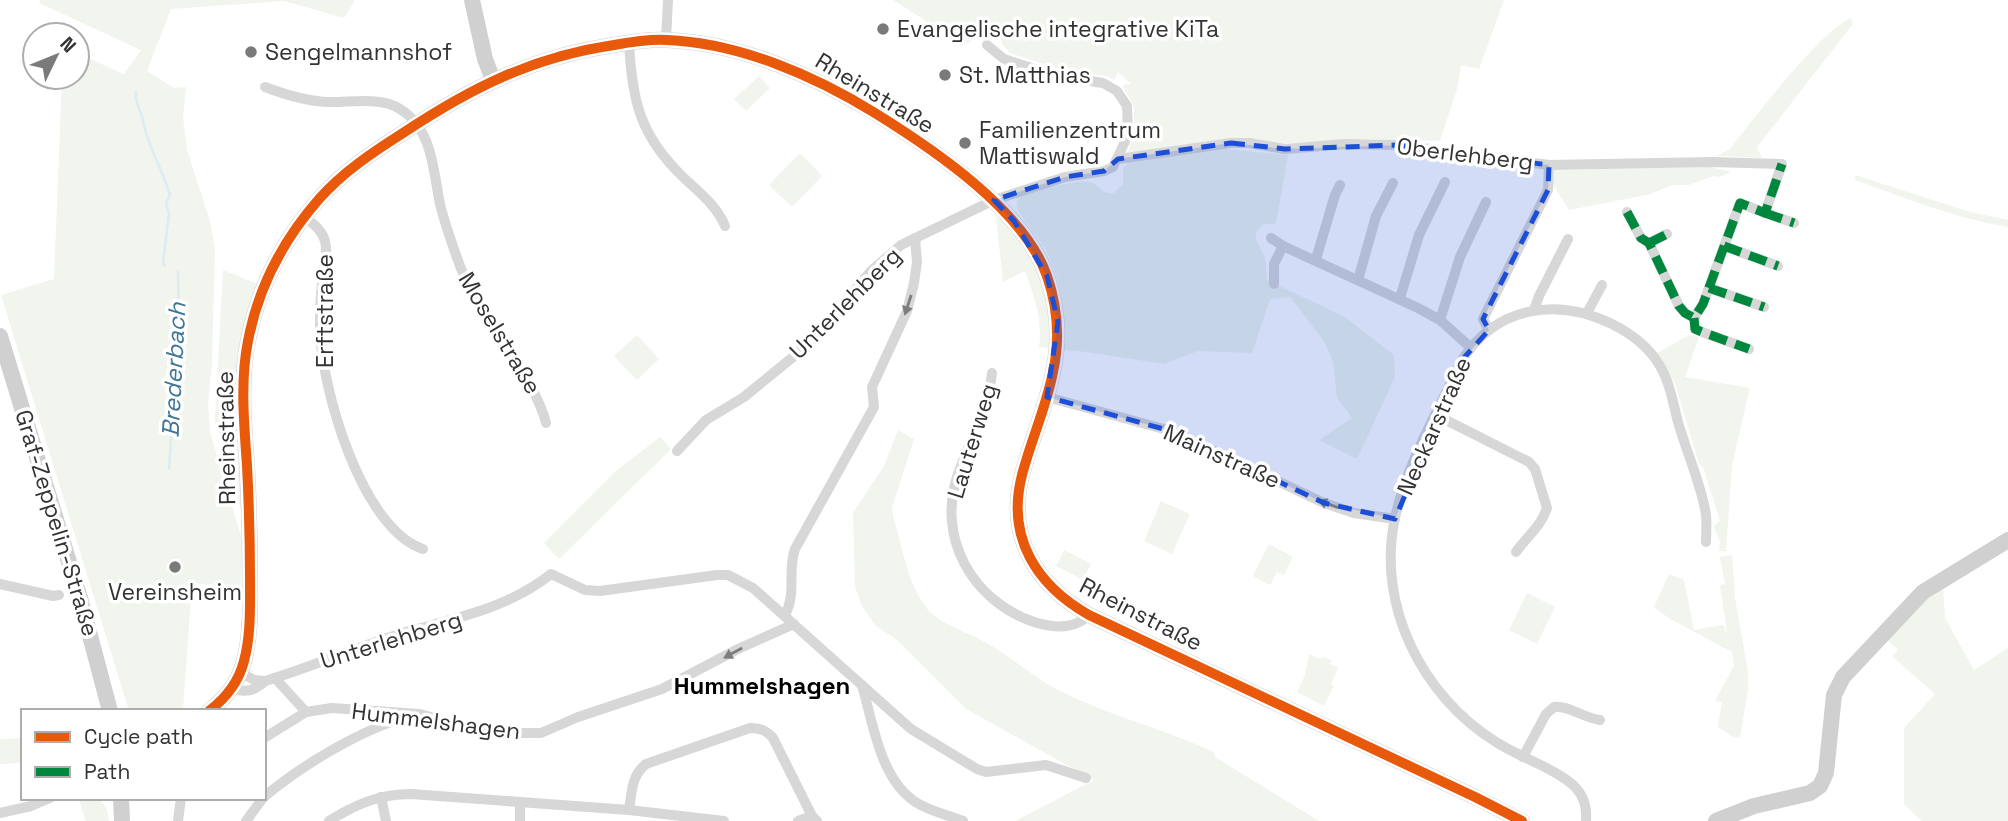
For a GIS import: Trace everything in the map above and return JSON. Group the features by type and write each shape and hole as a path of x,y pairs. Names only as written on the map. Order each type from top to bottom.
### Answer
{"street":[{"path":"472,0 485,60 493,80"},
{"path":"666,40 668,0"},
{"name":"Rheinstraße","path":"211,709 231,689 240,672 247,644 250,613 249,507 243,401 247,342 275,263 305,217 322,196 349,171 416,124 493,80 558,55 629,43 666,40 746,54 822,82 897,127 994,200 1014,221 1040,260 1058,322 1055,358 1047,397 1021,477 1017,498 1019,525 1026,548 1040,576 1059,596 1089,615 1522,821"},
{"path":"629,43 633,92 646,130 670,164 713,205 725,226"},
{"path":"987,45 1004,59 1016,63 1057,76 1103,83 1118,91 1127,106 1129,119 1128,135 1118,159 1106,176 1065,177 994,200"},
{"path":"265,87 291,97 326,102 385,103 397,106 416,124"},
{"name":"Moselstraße","path":"416,124 431,153 444,217 464,277 480,308 540,401 546,423"},
{"name":"Oberlehberg","path":"1118,159 1231,143 1294,149 1369,143 1442,149 1549,165 1713,162 1782,164 1765,213"},
{"path":"1489,330 1483,320 1548,190 1549,165"},
{"path":"1400,298 1419,234 1445,181"},
{"path":"1358,279 1376,216 1392,183"},
{"path":"1315,259 1340,185"},
{"name":"Unterlehberg","path":"677,451 706,420 744,397 809,344 871,271 894,251 994,200"},
{"path":"1440,320 1460,257 1486,202"},
{"path":"1749,349 1702,332 1695,328 1694,318 1703,304 1740,203 1794,223"},
{"path":"1627,212 1641,238 1649,243 1679,306 1694,318"},
{"name":"Erftstraße","path":"305,217 319,229 324,238 326,251 321,294 322,360 330,398 348,453 378,507 398,535 423,549"},
{"path":"1649,243 1667,234"},
{"path":"915,238 917,262 914,283 907,311 872,387 874,407 795,549 792,558 791,603 785,615 911,729 977,769 986,772 1046,765 1086,778"},
{"path":"1271,238 1283,246 1400,298 1440,320 1470,347"},
{"path":"1534,310 1568,239"},
{"path":"1274,284 1274,264 1283,246"},
{"path":"1724,246 1778,267"},
{"path":"1587,313 1602,285"},
{"path":"1709,288 1763,307"},
{"name":"Neckarstraße","path":"1586,821 1585,806 1575,787 1494,741 1461,716 1432,685 1418,662 1401,622 1394,587 1392,554 1395,519 1410,472 1470,347 1505,320 1534,310 1570,309 1587,313 1636,338 1660,366 1673,399 1706,514 1706,541"},
{"name":"Graf-Zeppelin-Straße","path":"0,336 80,598 109,709"},
{"name":"Lauterweg","path":"992,373 990,396 958,475 953,495 951,515 960,556 969,575 985,593 1002,608 1018,616 1055,626 1072,626 1089,615"},
{"name":"Mainstraße","path":"1047,397 1150,424 1197,442 1324,503 1353,513 1395,519"},
{"path":"1436,415 1529,462 1535,469 1547,508 1536,531 1516,552"},
{"path":"1716,821 1754,806 1810,793 1821,786 1826,773 1834,695 1843,677 1923,592 2008,540"},
{"name":"Unterlehberg","path":"231,689 245,692 256,690 270,680 403,633 490,609 521,594 551,574 585,590 600,591 729,575 753,588 785,615"},
{"path":"0,584 59,595"},
{"name":"Hummelshagen","path":"266,737 306,712 332,708 420,714 479,730 541,733 578,717 662,689 738,649 794,624"},
{"path":"240,672 254,680 270,680 306,712"},
{"path":"862,685 887,766 904,792 919,804 963,821"},
{"path":"1523,757 1546,714 1554,707 1565,707 1582,716 1600,720"},
{"path":"266,796 282,783 355,738 399,719 420,714"},
{"path":"629,810 634,777 646,764 750,728 759,728 773,738 815,819 798,821"},
{"path":"329,821 366,800 411,794 629,810 724,821"},
{"path":"381,797 386,821"},
{"path":"0,813 45,800"},
{"path":"118,800 122,821"},
{"path":"178,821 181,800"},
{"path":"246,821 262,800"},
{"path":"520,803 520,821"}],"highlighted area":[{"path":"1231,143 1285,149 1400,145 1549,165 1548,190 1483,319 1489,330 1462,360 1395,519 1324,503 1171,431 1047,397 1058,322 1047,276 1014,221 994,200 1065,177 1104,171 1118,159"}],"shaded area":[{"path":"40,0 355,0 344,18 284,1 171,9 147,71 174,88 186,87 183,117 187,150 210,221 215,249 212,362 208,403 210,432 242,540 241,587 192,583 183,709 128,709 1,295 54,279 61,91 91,91 91,59 124,74 141,50 91,27 91,21 78,21 39,3"},
{"path":"893,0 1504,0 1479,69 1461,65 1457,89 1440,141 1367,139 1128,152 1134,131 1134,107 1122,85 1131,84 1118,72 1114,80 1107,76 1058,69 1010,53 1003,45 999,33 991,28 977,31 971,42 964,45"},
{"path":"1852,18 1852,25 1757,147 1762,158 1717,156 1730,149 1807,55 1824,38"},
{"path":"759,76 770,88 746,111 734,99"},
{"path":"1226,149 1288,155 1276,224 1264,224 1256,235 1265,258 1267,280 1345,317 1394,355 1395,377 1357,459 1319,440 1352,418 1337,398 1333,362 1324,341 1290,297 1270,299 1252,353 1198,351 1164,364 1064,350 1063,314 1054,268 1046,251 1018,210 1019,199 1041,189 1084,182 1114,193 1123,184 1123,168 1130,161"},
{"path":"800,153 822,176 792,207 769,185"},
{"path":"1711,167 1731,172 1689,185 1672,185 1651,194 1569,210 1552,183 1554,170"},
{"path":"1855,175 1970,212 2008,220 2008,227 1930,207 1855,180"},
{"path":"996,216 1014,230 1031,255 1046,302 1049,348 1039,347 1039,318 1025,271 1003,282"},
{"path":"223,270 258,284 250,303 243,517 215,420"},
{"path":"637,335 659,359 637,380 614,356"},
{"path":"1689,335 1699,337 1685,377 1750,388 1732,465 1726,551 1719,551 1720,542 1714,526 1720,521 1703,467 1699,464 1675,384 1657,353"},
{"path":"898,430 914,439 892,508 893,516 914,585 930,612 943,622 990,645 1060,691 1214,752 1215,757 1319,821 1015,821 1094,780 966,709 896,639 876,626 863,608 855,587 853,513 884,466"},
{"path":"660,437 671,449 559,559 544,543 616,471"},
{"path":"1161,501 1190,514 1172,554 1144,541"},
{"path":"1269,544 1293,557 1284,575 1277,572 1270,585 1253,576"},
{"path":"1064,550 1091,564 1083,580 1056,566"},
{"path":"1732,555 1735,598 1748,672 1748,690 1740,738 1731,736 1718,727 1722,702 1715,701 1734,666 1732,652 1670,619 1654,607 1669,574 1684,580 1694,630 1723,625 1727,633 1720,585 1725,584 1720,557"},
{"path":"1943,585 1945,618 1974,670 2008,648 2008,821 1922,821 1904,804 1904,728 1935,694 1892,656 1898,650 1884,637"},
{"path":"1527,593 1555,607 1537,644 1509,630"},
{"path":"1309,654 1319,659 1324,657 1338,668 1331,684 1334,686 1324,706 1297,692 1305,675"},
{"path":"21,738 21,763 0,764 0,739"},
{"path":"79,800 100,800 106,807 109,821 86,821"}],"waterway":[{"name":"Brederbach","path":"136,91 145,131 170,195 166,203 169,213 163,263 165,266"},
{"name":"Brederbach","path":"169,469 179,315 178,272"}],"marked path":[{"path":"1627,212 1641,238 1649,243 1679,306 1694,318 1703,304 1740,203 1765,213 1782,164"},
{"path":"1765,213 1794,223"},
{"path":"1649,243 1667,234"},
{"path":"1724,246 1778,266"},
{"path":"1709,288 1764,307"},
{"path":"1694,318 1695,329 1749,349"}],"cycle path":[{"path":"211,709 226,695 239,675 249,631 249,523 243,403 248,341 258,302 274,265 306,214 328,189 359,163 453,102 503,77 529,66 584,50 647,40 694,42 722,47 802,74 875,113 923,144 974,183 1019,228 1035,252 1047,276 1054,300 1057,348 1050,385 1022,475 1018,519 1022,539 1030,557 1040,574 1054,589 1089,615 1522,821"}],"place":[{"name":"Evangelische integrative KiTa","path":"883,29"},
{"name":"Sengelmannshof","path":"251,52"},
{"name":"St. Matthias","path":"945,75"},
{"name":"Familienzentrum Mattiswald","path":"965,143"},
{"name":"Vereinsheim","path":"175,567"}],"district":[{"name":"Hummelshagen","path":"762,686"}]}
